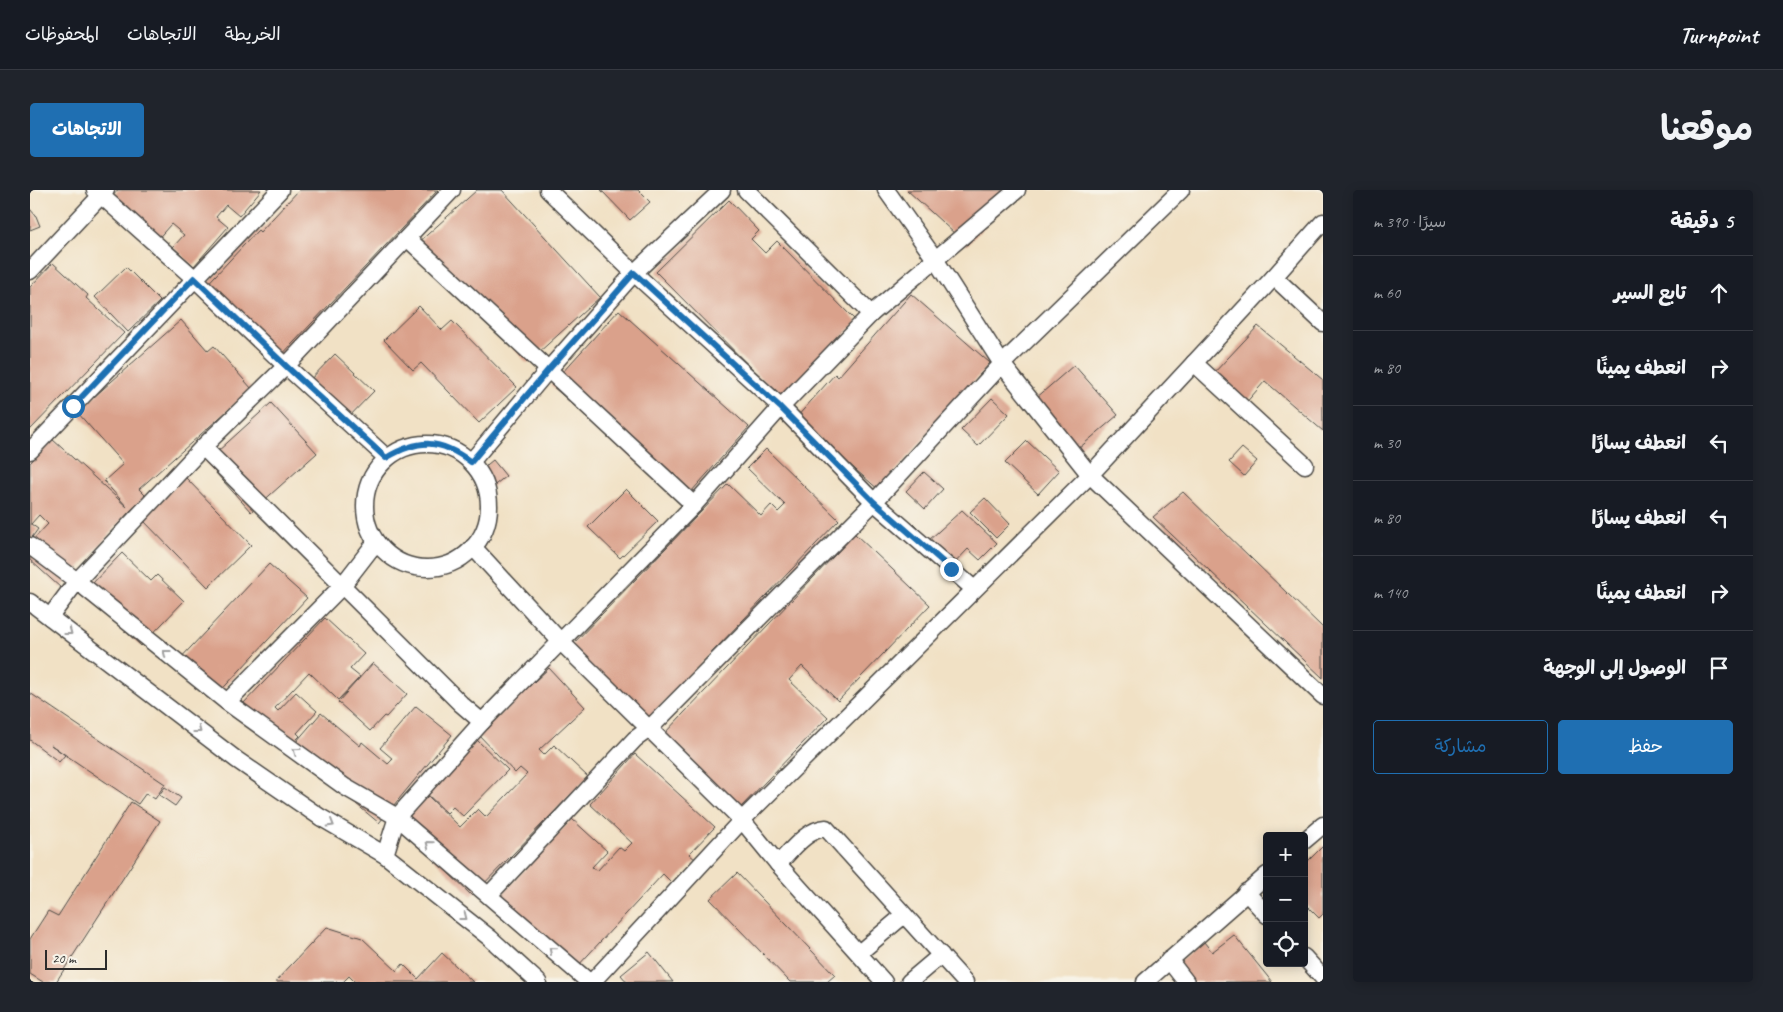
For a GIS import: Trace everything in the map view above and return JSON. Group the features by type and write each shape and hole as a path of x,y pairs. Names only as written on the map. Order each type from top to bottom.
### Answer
{"street":[{"path":"30,451 280,190"},
{"path":"50,617 77,581 203,448 286,366 452,190"},
{"path":"548,190 634,273 780,407 874,502 974,589"},
{"path":"471,462 549,369 634,273 722,190"},
{"path":"746,190 871,314"},
{"path":"886,190 935,259 1002,364 1090,475 1323,696"},
{"path":"385,855 397,817 482,722 694,505 780,407 871,314 1017,190"},
{"path":"489,894 635,739 649,729 874,502 1002,364 1181,190"},
{"path":"30,271 100,192 386,458"},
{"path":"30,546 77,581 227,702 345,787 397,817 590,982 742,820 1090,475 1323,222"},
{"path":"407,238 694,505"},
{"path":"1274,277 1323,323"},
{"path":"1194,363 1305,465"},
{"path":"420,444 439,445 456,451 471,462 482,478 488,495 489,513 484,531 473,546 459,559 442,566 424,568 397,560 376,542 368,526 364,507 367,489 374,472 386,458 403,448 420,444"},
{"path":"372,445 374,472"},
{"path":"203,448 461,704 482,722"},
{"path":"227,702 342,586 376,542"},
{"path":"473,546 560,641 742,820 778,864 884,982"},
{"path":"30,602 237,760 320,818 385,855 490,938 538,982"},
{"path":"1308,838 1323,825"},
{"path":"778,864 811,832 826,828 965,982"},
{"path":"1145,982 1264,877"},
{"path":"1246,892 1263,911"},
{"path":"859,954 904,915"},
{"path":"909,982 940,955"},
{"path":"1169,960 1186,982"},
{"path":"1308,961 1323,978"}],"building":[{"path":"118,190 261,190 239,216 226,205 216,217 228,227 194,266 173,247 184,235 171,224 155,242 108,201"},
{"path":"299,190 438,190 276,361 201,291 258,230 260,232"},
{"path":"477,190 502,190 600,297 527,363 418,243"},
{"path":"601,190 638,190 650,202 630,220"},
{"path":"907,190 1018,190 967,245"},
{"path":"729,200 759,231 751,239 765,253 777,241 857,322 781,398 656,272"},
{"path":"30,209 36,216 40,226 30,230"},
{"path":"53,263 88,295 86,298 124,333 30,430 30,287"},
{"path":"126,267 160,301 128,332 95,297"},
{"path":"911,294 990,363 879,490 796,418 835,374 838,377"},
{"path":"419,306 442,330 452,321 517,387 479,423 421,363 413,370 384,340"},
{"path":"619,310 749,427 682,502 551,385"},
{"path":"181,320 208,351 214,346 252,389 139,489 146,496 130,511 61,588 30,560 30,543 48,524 39,515 31,524 38,529 30,540 30,463 52,439 127,507 104,481 123,464 77,412"},
{"path":"1258,326 1323,380 1323,431 1265,381 1244,405 1212,375"},
{"path":"335,354 374,391 341,425 302,388"},
{"path":"1074,365 1118,415 1078,449 1035,399"},
{"path":"992,398 1009,414 978,446 961,430"},
{"path":"271,403 317,453 251,512 206,462"},
{"path":"1027,441 1059,471 1038,494 1005,463"},
{"path":"1242,448 1257,461 1244,476 1229,462"},
{"path":"766,449 839,520 646,721 570,647 728,484 761,516 771,505 778,512 785,505 747,468"},
{"path":"493,460 506,476 491,488 477,473"},
{"path":"924,472 943,489 925,509 906,491"},
{"path":"185,477 251,545 208,587 142,519"},
{"path":"626,489 658,521 620,558 588,527"},
{"path":"1183,492 1323,628 1323,678 1153,517"},
{"path":"985,498 1010,524 996,538 970,512"},
{"path":"962,510 997,543 980,560 968,549 951,567 928,541"},
{"path":"855,534 930,605 838,701 802,666 789,680 828,717 739,809 662,736"},
{"path":"122,553 151,581 157,575 184,601 141,646 84,592"},
{"path":"269,564 307,598 214,698 176,663"},
{"path":"325,618 364,654 350,669 360,677 338,700 309,672 275,708 278,711 296,692 317,711 297,733 300,736 287,749 241,706"},
{"path":"373,663 407,694 370,731 338,702"},
{"path":"549,668 585,707 539,750 544,755 554,745 588,777 472,896 399,825 428,796 460,827 478,809 486,817 527,774 520,768 515,773 478,734"},
{"path":"30,693 165,784 155,799 146,793 138,804 51,745 65,755 59,762 30,740"},
{"path":"416,706 452,735 379,823 290,749 321,713 360,746 362,742 388,764 393,759 380,748"},
{"path":"477,740 508,770 463,816 453,807 447,813 426,793"},
{"path":"635,754 715,827 689,854 696,860 673,884 663,874 576,968 499,897 572,819 607,851 592,867 597,871 619,847 624,851 632,843 590,804"},
{"path":"165,787 181,798 175,806 159,795"},
{"path":"131,802 160,821 56,982 43,982 30,974 30,939 48,911 58,916"},
{"path":"1323,846 1323,914 1319,918 1308,907 1308,861"},
{"path":"737,873 835,975 827,982 790,982 710,899"},
{"path":"327,927 362,938 397,971 403,964 418,979 442,953 473,982 355,982 349,976 343,982 275,982"},
{"path":"1234,935 1272,982 1191,982 1176,964 1204,942 1212,952"},
{"path":"649,952 673,982 627,982 621,975"}],"route":[{"path":"73,406 194,278 386,458 403,448 420,444 439,445 456,451 471,462 549,369 634,273 780,407 874,502 951,569"}]}
